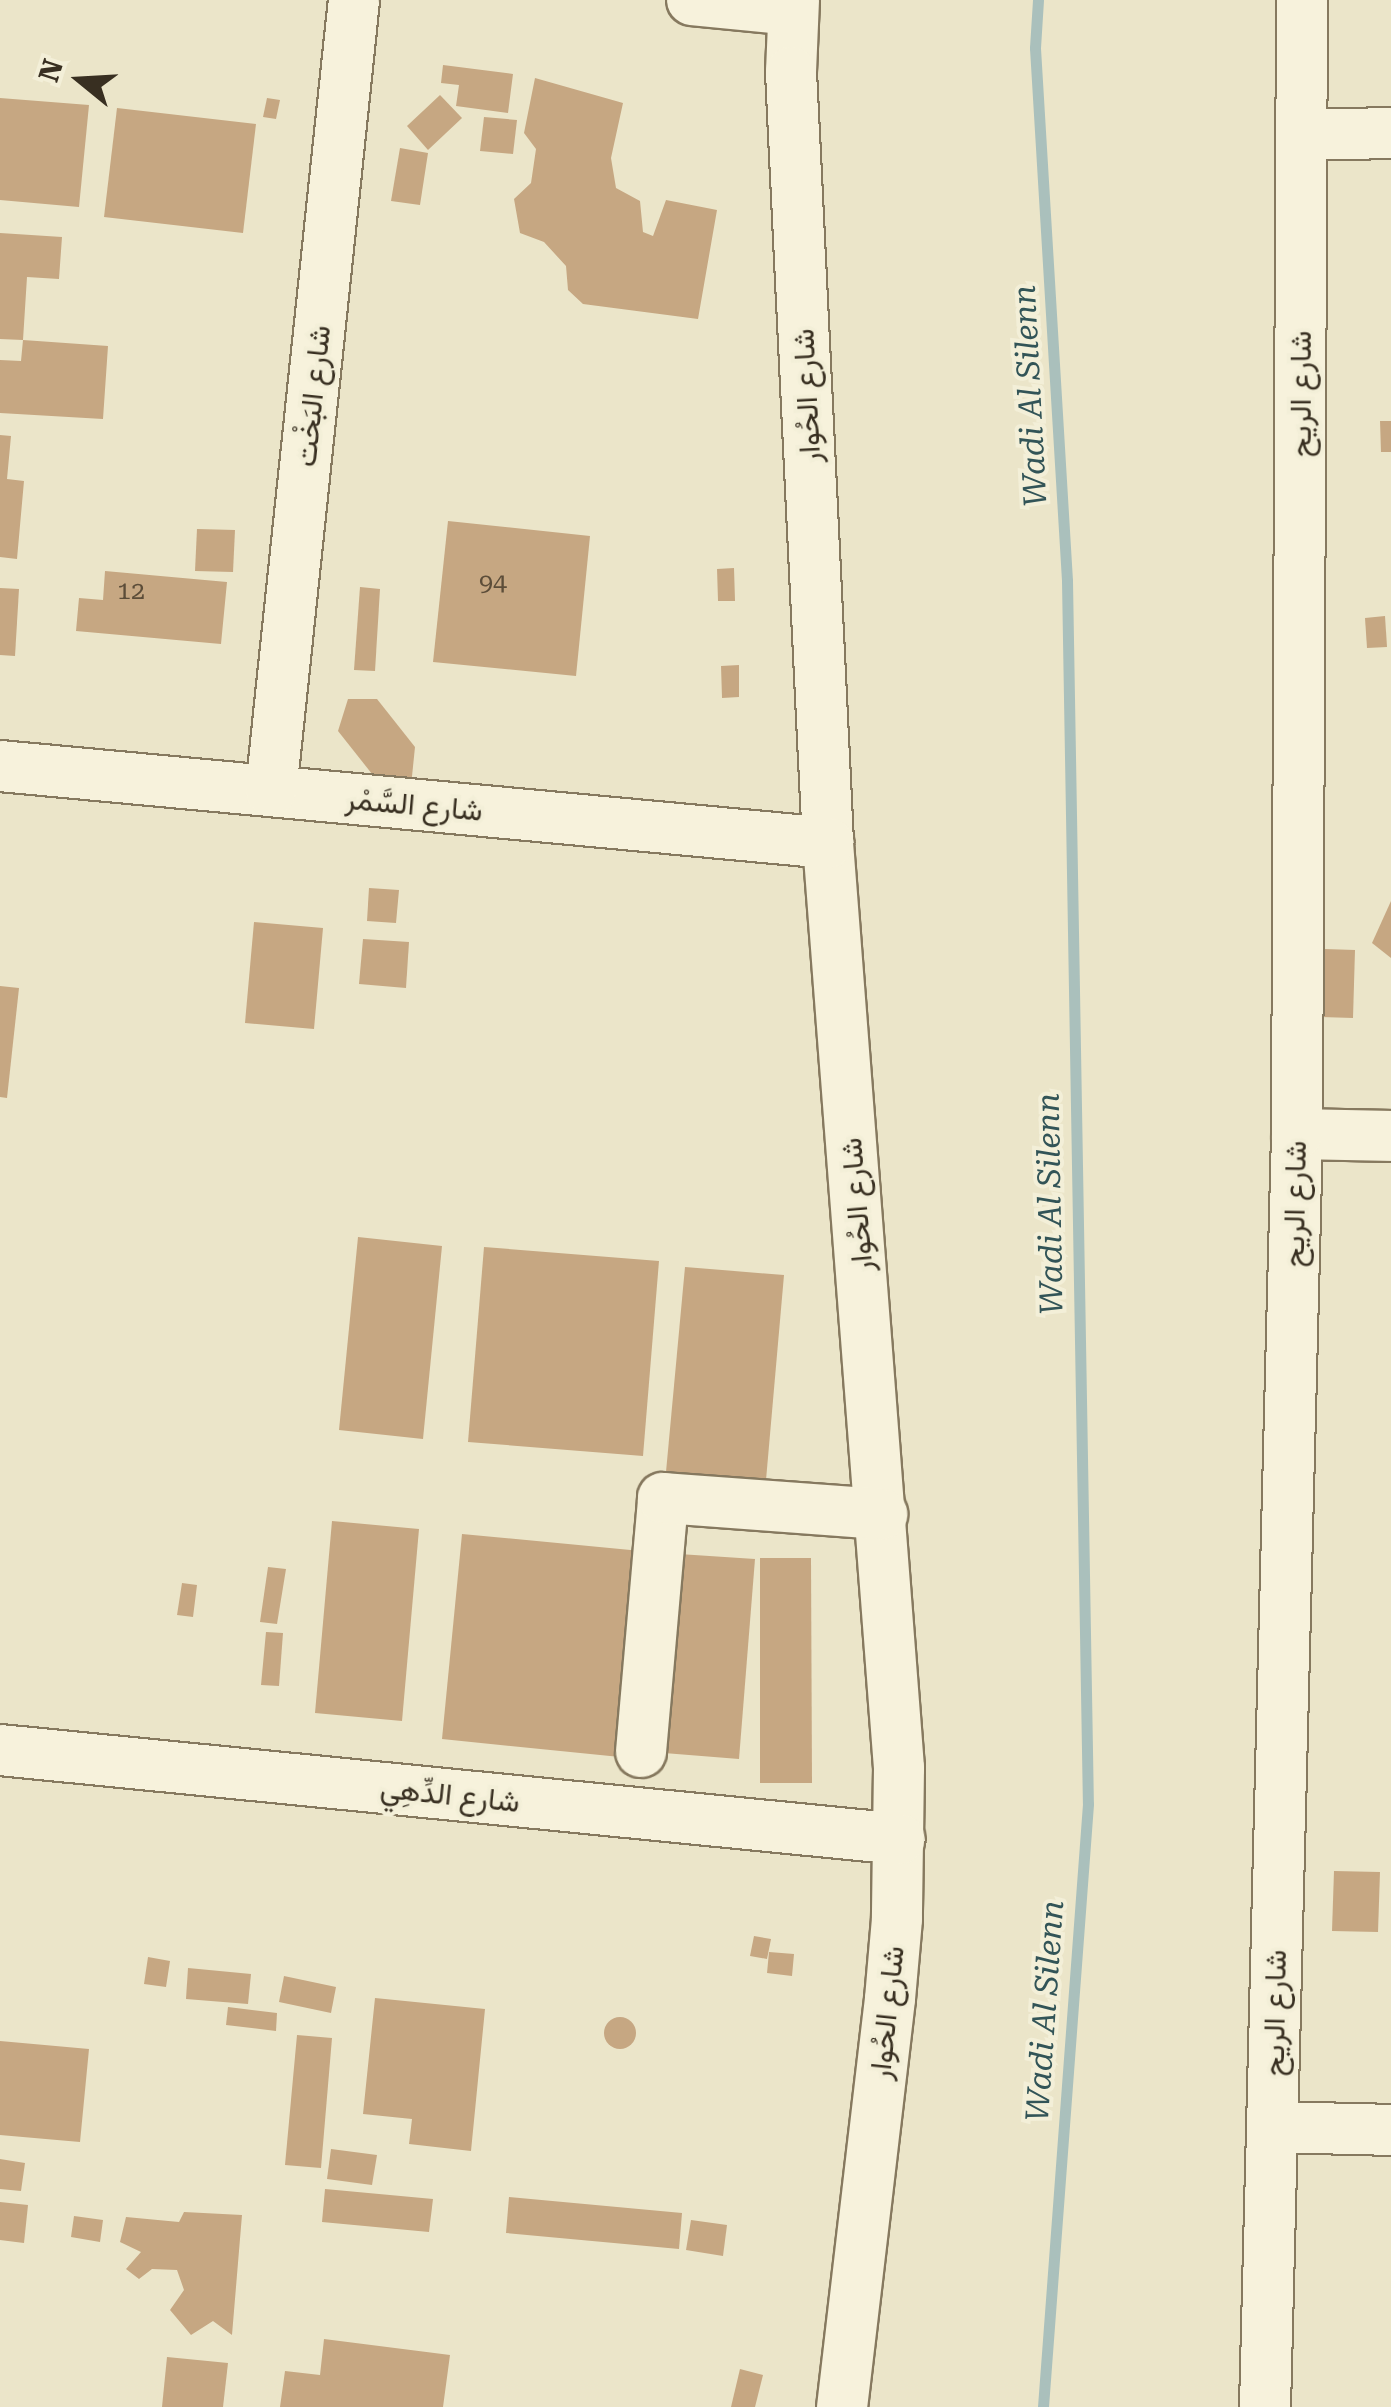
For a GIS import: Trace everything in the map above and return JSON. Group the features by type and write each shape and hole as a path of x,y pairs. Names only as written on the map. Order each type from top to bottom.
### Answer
{"street":[{"name":"شارع البَخْت","path":"272,791 354,0"},
{"path":"692,0 793,5"},
{"name":"شارع الريح","path":"1265,2407 1296,1134 1302,0"},
{"name":"شارع الحُوار","path":"793,5 791,72 828,843 882,1514 900,1839 890,1999 842,2407"},
{"path":"1303,134 1391,133"},
{"name":"شارع السَّمْر","path":"0,766 828,843"},
{"path":"1296,1134 1391,1136"},
{"path":"640,1752 663,1498 882,1514"},
{"name":"شارع الدِّهِي","path":"0,1750 900,1839"},
{"path":"1272,2128 1391,2130"}],"building":[{"path":"443,65 513,74 508,113 456,106 459,85 441,83"},
{"path":"535,78 623,103 611,158 616,188 640,201 643,232 653,236 666,200 717,210 698,319 583,304 568,290 566,266 544,242 520,233 514,199 531,183 536,149 524,133"},
{"path":"440,95 462,118 428,150 407,126"},
{"path":"0,98 89,105 79,207 0,200"},
{"path":"267,98 280,100 276,119 263,117"},
{"path":"117,108 256,124 243,233 104,217"},
{"path":"484,117 517,120 513,154 480,151"},
{"path":"400,148 428,153 420,205 391,201"},
{"path":"0,233 62,237 59,279 27,277 23,340 0,339"},
{"path":"23,340 108,346 103,419 0,413 0,360 21,361"},
{"path":"1380,421 1391,421 1391,452 1381,452"},
{"path":"0,435 11,436 7,479 24,481 17,559 0,557"},
{"path":"448,521 590,536 576,676 433,662"},
{"path":"197,529 235,530 233,572 195,571"},
{"path":"734,568 735,601 718,601 717,569"},
{"path":"105,571 227,582 221,644 76,631 79,598 103,600"},
{"path":"360,587 380,589 375,671 354,670"},
{"path":"0,588 19,589 15,656 0,655"},
{"path":"1385,616 1387,647 1367,648 1365,618"},
{"path":"739,665 739,697 722,698 721,666"},
{"path":"348,699 377,699 415,747 411,786 376,779 338,731"},
{"path":"369,888 399,890 396,923 367,921"},
{"path":"1391,901 1391,958 1372,943"},
{"path":"254,922 323,928 314,1029 245,1023"},
{"path":"363,939 409,942 406,988 359,984"},
{"path":"1324,949 1355,950 1353,1018 1321,1017"},
{"path":"0,986 19,988 7,1098 0,1097"},
{"path":"358,1237 442,1246 423,1439 339,1430"},
{"path":"484,1247 659,1261 643,1456 468,1442"},
{"path":"685,1267 784,1275 766,1480 666,1472"},
{"path":"332,1521 419,1529 402,1721 315,1713"},
{"path":"462,1534 641,1551 620,1757 442,1739"},
{"path":"679,1554 755,1559 739,1759 664,1753"},
{"path":"760,1558 811,1558 812,1783 760,1783"},
{"path":"268,1567 286,1569 277,1624 260,1622"},
{"path":"182,1583 197,1585 193,1617 177,1615"},
{"path":"266,1632 283,1633 279,1686 261,1685"},
{"path":"1334,1871 1380,1872 1378,1932 1332,1931"},
{"path":"754,1936 771,1939 767,1959 750,1956"},
{"path":"769,1952 794,1954 792,1976 767,1973"},
{"path":"148,1957 170,1961 166,1987 144,1984"},
{"path":"188,1968 251,1974 248,2004 186,1999"},
{"path":"284,1976 336,1987 331,2013 279,2002"},
{"path":"375,1998 485,2009 471,2151 409,2144 412,2119 363,2114"},
{"path":"228,2007 277,2013 276,2031 226,2025"},
{"path":"620,2017 631,2022 636,2033 631,2044 620,2049 609,2044 604,2033 609,2022"},
{"path":"297,2035 332,2038 321,2168 285,2165"},
{"path":"0,2041 89,2049 80,2142 0,2135"},
{"path":"331,2149 377,2155 372,2185 327,2179"},
{"path":"0,2159 25,2163 21,2191 0,2189"},
{"path":"325,2189 433,2199 429,2232 322,2222"},
{"path":"509,2197 682,2213 679,2249 506,2233"},
{"path":"0,2202 28,2205 24,2243 0,2240"},
{"path":"184,2212 242,2215 232,2335 213,2321 191,2335 170,2310 184,2290 177,2270 152,2269 139,2279 126,2269 141,2252 120,2242 126,2217 179,2222"},
{"path":"74,2216 103,2220 100,2242 71,2237"},
{"path":"691,2220 727,2225 723,2256 686,2250"},
{"path":"324,2339 450,2355 443,2407 280,2407 285,2371 320,2375"},
{"path":"167,2357 228,2363 223,2407 162,2407"},
{"path":"740,2369 763,2375 755,2407 731,2407"}],"waterway":[{"name":"Wadi Al Silenn","path":"1038,0 1035,48 1067,581 1088,1804 1043,2407"}]}
